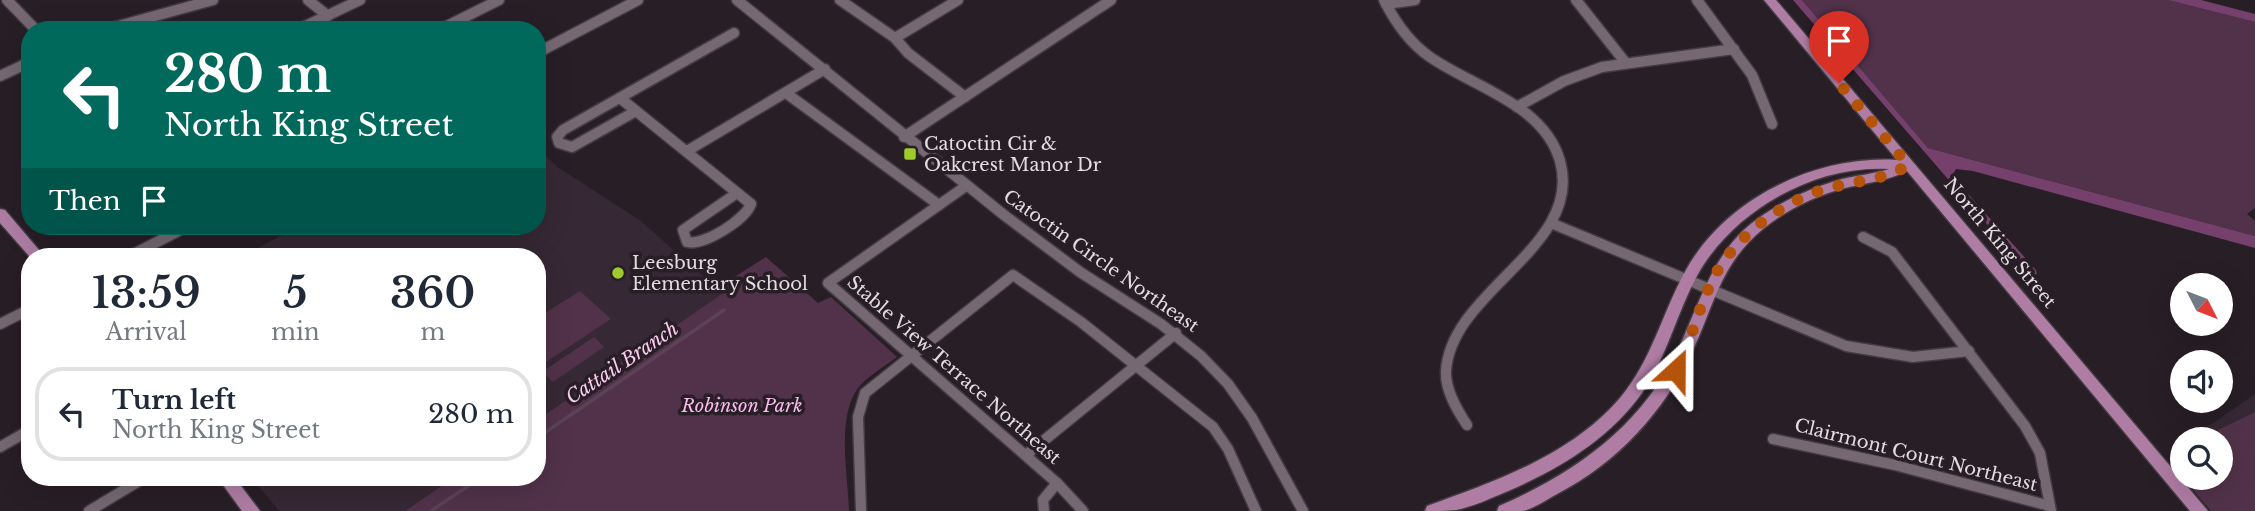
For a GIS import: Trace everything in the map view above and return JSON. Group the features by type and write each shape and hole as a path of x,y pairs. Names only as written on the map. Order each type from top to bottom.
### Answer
{"main road":[{"name":"North King Street","path":"1770,0 2200,511"},
{"path":"1433,511 1518,481 1571,451 1626,402 1649,370 1688,280 1707,248 1731,222 1755,205 1794,184 1884,162 1908,165"},
{"path":"1505,511 1552,490 1580,473 1611,450 1639,422 1665,390 1676,370 1709,289 1732,252 1756,228 1779,211 1816,192 1895,173 1908,165"},
{"path":"0,214 30,248"},
{"path":"232,486 252,511"}],"street":[{"path":"7,0 27,21"},
{"path":"137,21 213,0"},
{"path":"308,0 328,16"},
{"path":"317,21 360,0"},
{"path":"457,21 499,0"},
{"path":"546,48 638,0"},
{"name":"Catoctin Circle Northeast","path":"737,0 966,186 1100,286 1176,333 1213,367 1242,401 1303,511"},
{"path":"840,0 895,38 908,53 965,97"},
{"path":"895,38 958,0"},
{"path":"904,137 1111,0"},
{"path":"1415,0 1385,2 1394,19 1423,51 1517,107 1544,132 1559,157 1563,193 1551,223 1477,308 1452,343 1447,360 1447,377 1454,402 1466,425"},
{"path":"1576,0 1625,62"},
{"path":"1697,0 1757,85 1772,124"},
{"path":"636,111 572,147 559,143 557,137 563,130 734,33"},
{"path":"1517,107 1581,74 1625,62 1734,49"},
{"path":"0,76 21,66"},
{"path":"687,151 825,69"},
{"path":"786,93 939,205"},
{"path":"620,98 751,204 747,214 704,241 696,244 687,242 683,230 737,193"},
{"name":"Stable View Terrace Northeast","path":"966,186 828,283 1026,455 1083,511"},
{"path":"1551,223 1846,345 1913,356 1969,351"},
{"path":"145,248 171,235"},
{"path":"1863,237 1892,252 2034,440 2045,469 2050,509"},
{"path":"861,511 858,417 861,401 871,386 1013,275 1136,365 1213,426 1228,449 1256,511"},
{"path":"0,324 21,314"},
{"path":"1026,455 1176,333"},
{"path":"0,447 21,435"},
{"name":"Clairmont Court Northeast","path":"1773,439 1895,465 2050,509"},
{"name":"Stable View Terrace Northeast","path":"1044,511 1043,500 1057,483"},
{"path":"89,511 131,486"}],"shaded area":[{"path":"1793,0 1802,0 1928,148 2255,236 2255,248 1973,171 1956,169 1952,176 2036,270 2037,274 2031,275"},
{"path":"2168,0 2201,0 2255,14 2255,22"},
{"name":"Leesburg Elementary School","path":"546,156 559,168 641,221 723,294 546,414 546,248 258,248 282,235 546,235"},
{"path":"2255,394 2255,511 2233,490 2233,427 2207,427 2228,413 2233,413 2233,409"},
{"path":"259,486 441,486 405,511 279,511"}],"green space":[{"path":"1802,0 2168,0 2255,22 2255,208 2247,214 2255,221 2255,236 1928,148"},
{"name":"Robinson Park","path":"766,257 818,303 831,297 897,357 862,384 851,400 845,431 849,511 405,511 441,486 546,486 546,414 722,294 717,288"},
{"path":"580,291 611,319 546,362 546,312"},
{"path":"594,337 604,347 553,382 546,376 546,369"},
{"path":"2255,412 2255,511 2211,511 2193,490 2233,490 2233,427 2224,427"}],"waterway":[{"name":"Cattail Branch","path":"546,432 724,310"},
{"name":"Cattail Branch","path":"431,511 468,486"}],"place":[{"name":"Catoctin Cir & Oakcrest Manor Dr","path":"910,154"},
{"name":"Leesburg Elementary School","path":"618,273"}],"route":[{"path":"1676,370 1687,348 1712,279 1732,252 1756,228 1797,200 1816,192 1895,173 1908,165 1839,83"}]}
